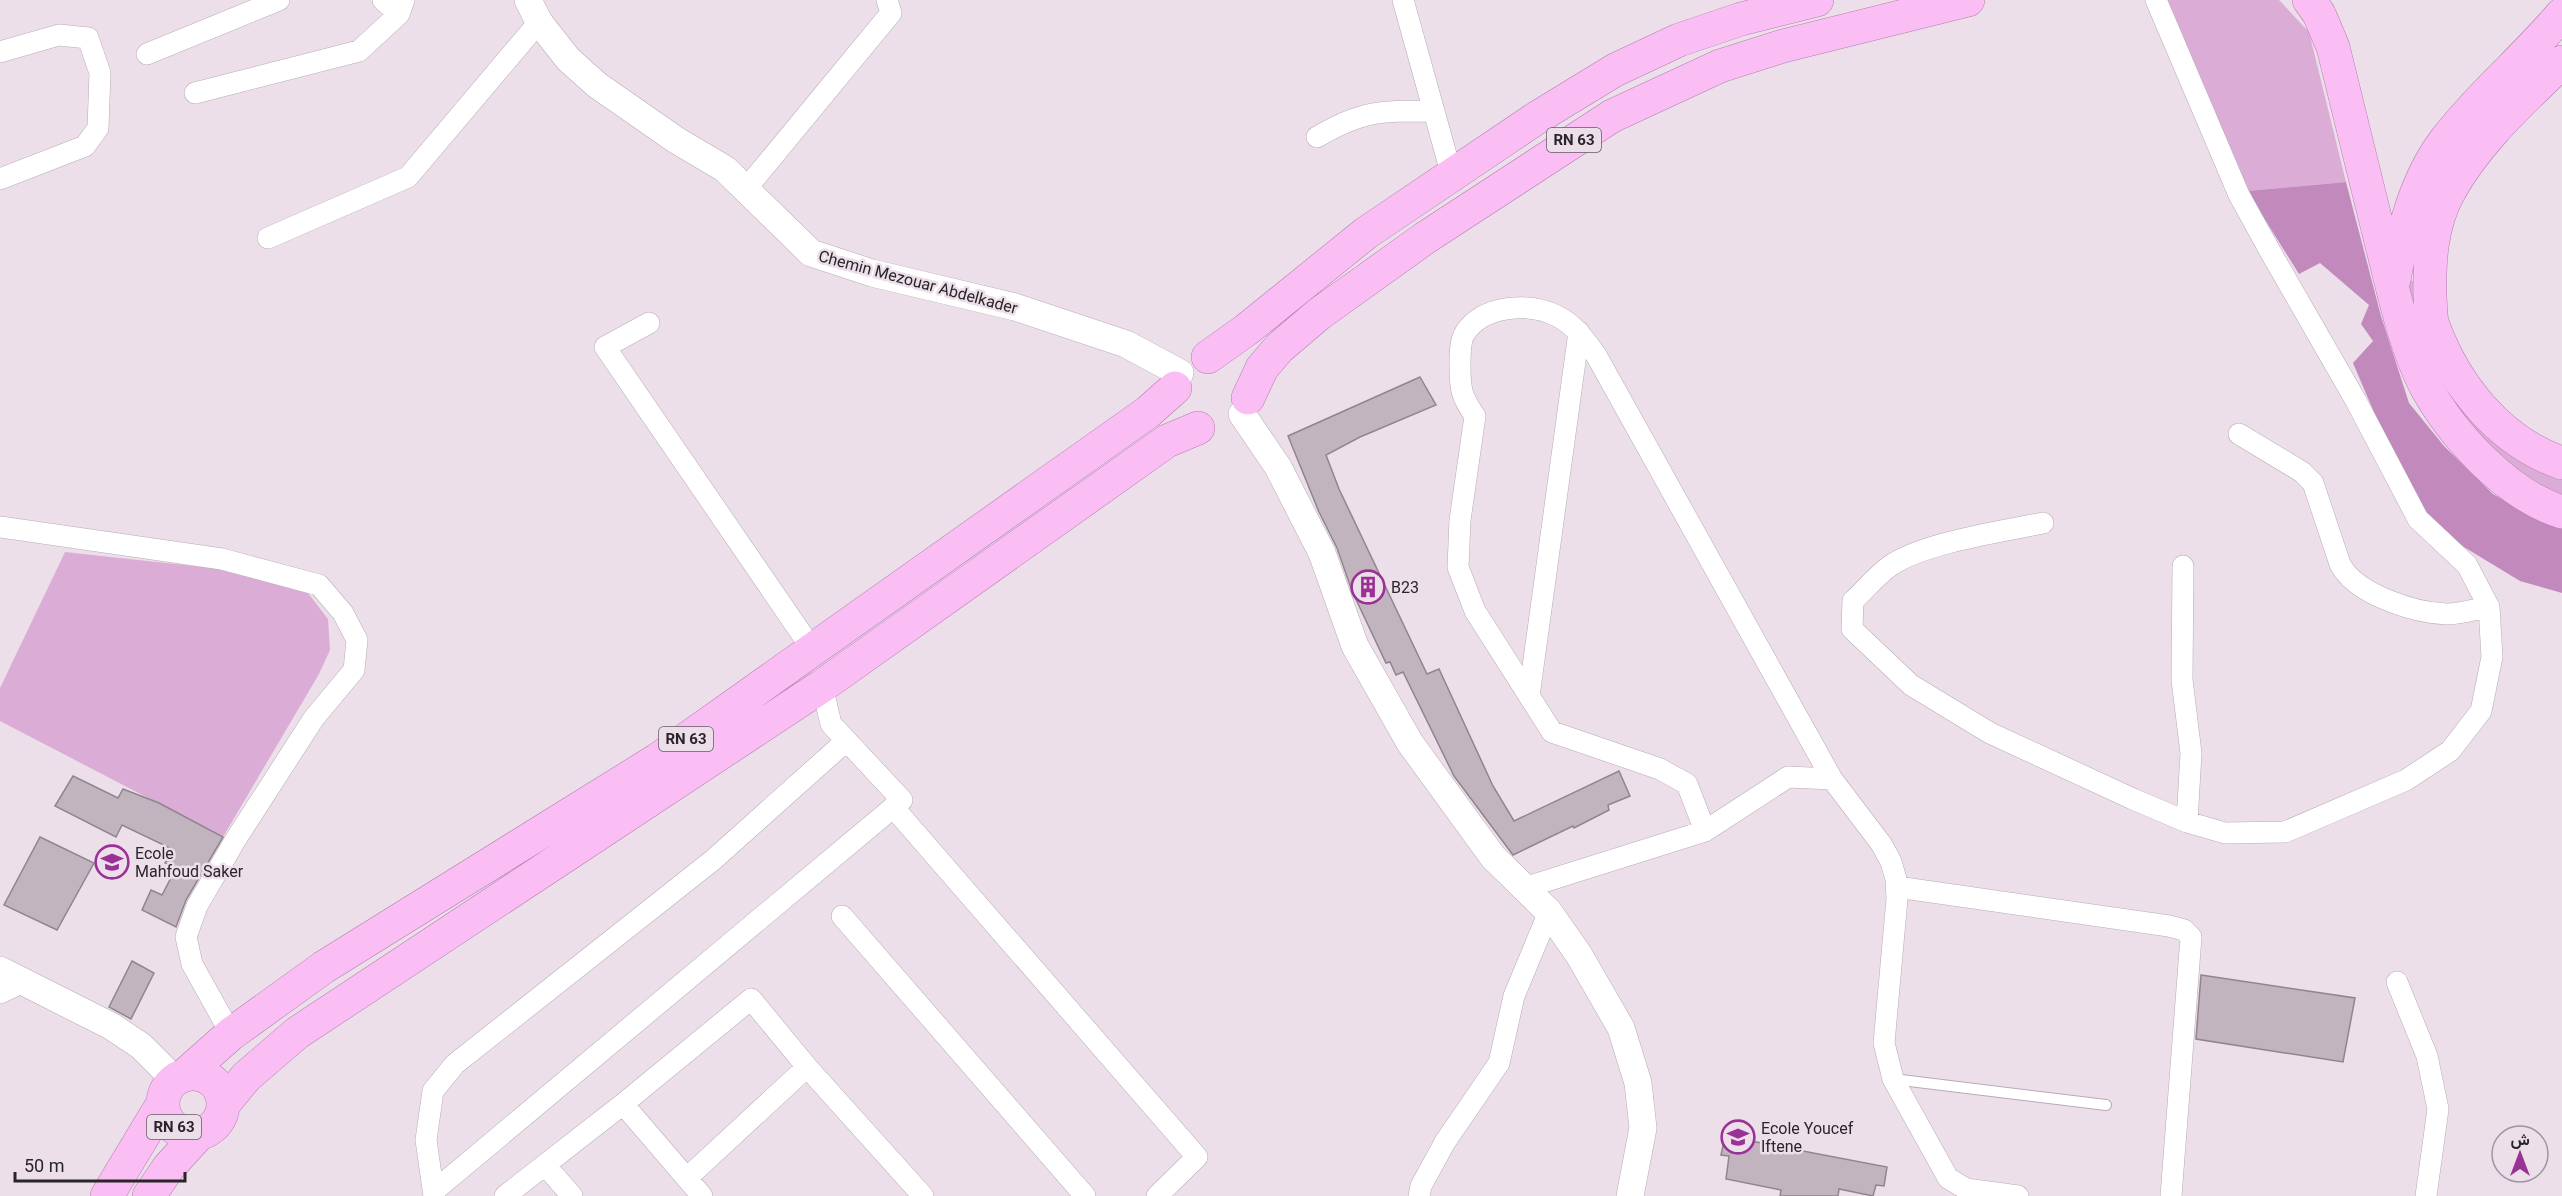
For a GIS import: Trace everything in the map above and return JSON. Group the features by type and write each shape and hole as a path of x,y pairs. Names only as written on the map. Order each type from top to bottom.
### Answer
{"highway":[{"name":"RN 63","path":"107,1196 175,1086 231,1034 324,968 657,760 1148,412 1178,381 1192,362 1208,357 1246,330 1365,233 1538,117 1615,70 1679,40 1741,19 1817,0"},
{"name":"RN 63","path":"149,1196 175,1159 199,1134 212,1128 220,1118 224,1105 261,1062 297,1033 822,686 1167,441 1198,428 1214,430 1230,425 1245,406 1262,368 1279,348 1319,314 1434,232 1612,116 1720,66 1784,46 1968,0"},
{"path":"2309,0 2319,15 2333,47 2403,329 2425,384 2460,438 2505,480 2549,508 2562,513"},
{"path":"2393,288 2399,251 2413,207 2442,144 2469,112 2562,14"},
{"path":"2562,62 2498,125 2468,161 2448,193 2434,228 2429,267 2432,323 2461,383 2501,429 2546,458 2562,464"},
{"path":"1208,357 1225,359 1238,368 1246,382 1245,406"},
{"path":"1178,381 1176,404 1184,419 1198,428"},
{"path":"175,1086 201,1075 213,1081 221,1091 224,1105"},
{"name":"RN 63","path":"175,1086 166,1117 174,1127 186,1133 199,1134"}],"street":[{"path":"147,54 279,0"},
{"path":"195,93 359,51 402,7 383,0"},
{"path":"746,190 891,13 887,0"},
{"path":"1403,0 1452,176"},
{"path":"2043,523 1959,541 1916,554 1891,565 1853,601 1852,629 1911,685 1990,734 2187,822 2225,833 2285,832 2406,780 2450,752 2481,711 2492,657 2489,606 2467,565 2418,519 2356,401 2239,195 2156,0"},
{"path":"268,238 408,177 533,11"},
{"name":"Chemin Mezouar Abdelkader","path":"533,11 568,59 597,85 676,140 725,168 811,253 872,273 1015,308 1126,344 1178,381"},
{"path":"0,52 59,35 88,38 100,73 98,128 85,146 0,179"},
{"path":"1317,137 1341,122 1375,111 1433,111"},
{"path":"1706,831 1687,784 1660,769 1552,732 1475,611 1458,567 1460,520 1475,416 1461,395 1463,335 1478,318 1499,310 1533,308 1558,316 1579,332 1596,355 1832,778 1892,862 1897,887 1884,1043 1893,1079 1948,1178 1966,1190 2018,1196"},
{"path":"649,322 605,347 812,649"},
{"path":"1528,696 1579,332"},
{"path":"1245,406 1322,553 1355,646 1410,743 1492,857 1549,912 1579,955 1621,1028 1638,1083 1642,1128 1629,1196"},
{"path":"2239,434 2302,472 2313,483 2340,564 2346,576 2359,586 2406,607 2448,614 2489,606"},
{"path":"0,527 222,559 319,585 343,613 357,640 354,670 314,718 236,839 197,906 186,938 192,964 231,1034"},
{"path":"2183,566 2181,680 2191,753 2187,822"},
{"path":"434,1193 902,800 831,724 822,686"},
{"path":"434,1193 426,1140 433,1091 455,1064 713,860 846,741"},
{"path":"1524,888 1706,831 1788,777 1832,778"},
{"path":"893,807 1197,1157 1157,1196"},
{"path":"1897,887 2169,926 2184,930 2191,937 2171,1196"},
{"path":"1419,1196 1420,1186 1445,1142 1499,1063 1514,996 1549,912"},
{"path":"842,916 1085,1196"},
{"path":"7,982 111,1026 141,1046 175,1086"},
{"path":"2397,982 2427,1056 2438,1110 2426,1196"},
{"path":"511,1194 751,999 807,1067 923,1196"},
{"path":"687,1178 807,1067"},
{"path":"623,1104 702,1196"},
{"path":"545,1165 572,1196"}],"lane":[{"path":"1893,1079 2106,1105"}],"shaded area":[{"path":"2167,0 2279,0 2309,32 2346,182 2247,191"},
{"path":"2346,182 2381,316 2409,403 2444,446 2493,494 2547,524 2562,528 2562,593 2520,581 2459,544 2425,511 2394,459 2353,363 2373,341 2361,324 2369,305 2320,263 2299,274 2247,191"},
{"path":"2408,279 2413,281 2424,336 2562,479 2562,499 2508,470 2438,391 2404,281"},
{"path":"65,552 230,570 308,593 328,619 330,650 319,674 223,837 0,721 0,688"}],"building":[{"path":"1420,377 1436,405 1360,437 1326,455 1339,489 1427,674 1439,669 1493,786 1514,821 1619,771 1630,796 1608,805 1609,810 1574,828 1573,826 1513,855 1454,776 1403,672 1396,675 1390,662 1386,663 1352,591 1337,548 1319,512 1288,436"},
{"path":"73,776 118,798 123,789 159,803 223,837 186,900 176,927 142,910 151,890 162,895 176,868 165,863 172,849 122,825 116,837 55,806"},
{"path":"40,837 94,863 57,930 4,905"},
{"path":"132,961 154,973 131,1019 109,1007"},
{"path":"2201,975 2355,998 2343,1062 2196,1039"},
{"path":"1725,1136 1887,1167 1884,1186 1876,1185 1873,1196 1839,1189 1838,1196 1780,1196 1781,1190 1726,1179 1729,1156 1721,1155"}],"place":[{"name":"B23","path":"1368,587"},
{"name":"Ecole Mahfoud Saker","path":"112,862"},
{"name":"Ecole Youcef Iftene","path":"1738,1137"}]}
